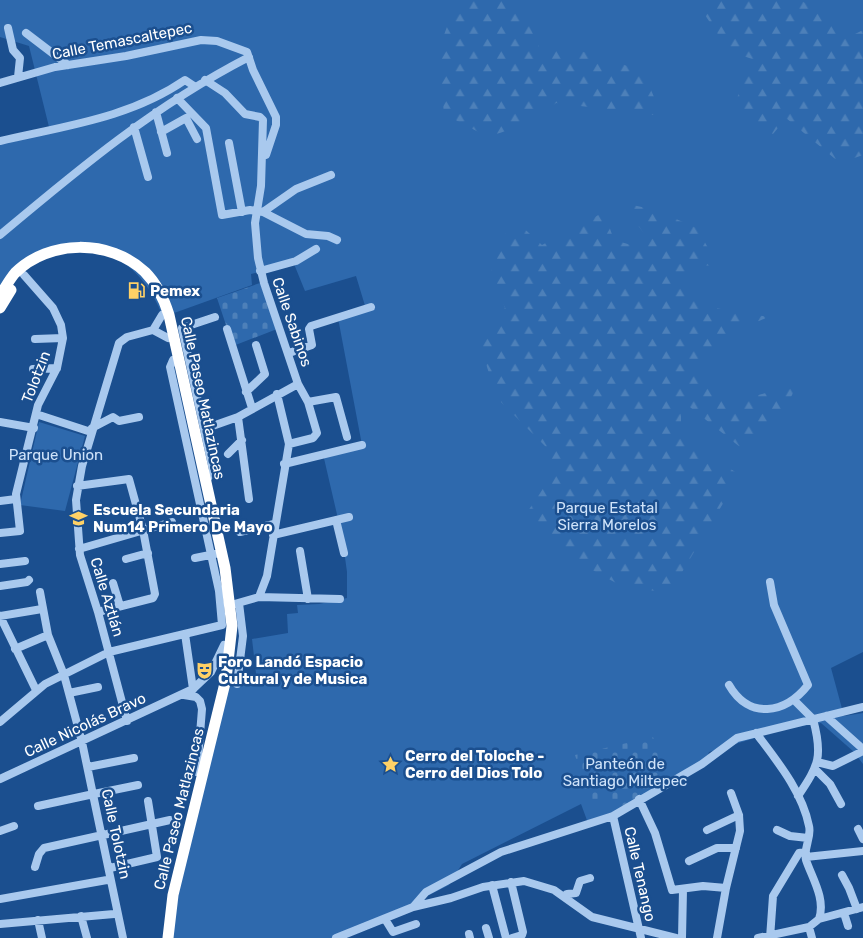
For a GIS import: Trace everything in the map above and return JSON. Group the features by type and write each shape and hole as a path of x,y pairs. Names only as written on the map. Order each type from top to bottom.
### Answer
{"highway":[{"name":"Calle Paseo Matlazincas","path":"0,296 20,268 50,252 72,248 111,252 128,260 149,277 164,301 235,604 226,679 173,895 168,938"},
{"name":"Calle Paseo Matlazincas","path":"0,308 24,275 40,264 65,256 89,254 109,258 130,270 142,280 156,299 168,338 224,601 224,645 219,682 169,888 162,938"}],"street":[{"path":"8,28 13,50 20,58 18,78"},
{"path":"26,33 68,65"},
{"name":"Calle Temascaltepec","path":"0,83 68,65 206,39 245,51 249,57"},
{"path":"0,234 73,172 134,127 194,86 249,57 277,120 262,165"},
{"path":"0,141 123,112 165,94 186,80 194,86"},
{"path":"205,80 225,93 245,114 260,117 262,120 262,165"},
{"path":"177,98 206,128 222,213 260,212 306,234 328,236 337,240"},
{"path":"156,112 166,153"},
{"path":"161,132 186,118 197,139"},
{"path":"134,127 148,177"},
{"path":"229,143 242,212"},
{"name":"Calle Sabinos","path":"204,429 238,417 298,384 260,271 255,235 260,212 262,165"},
{"path":"260,212 296,188 331,175"},
{"path":"260,271 296,261 316,249"},
{"name":"Tolotzin","path":"16,499 36,414 41,398 57,368 63,338 61,325 53,308 24,275"},
{"path":"289,353 312,345 309,330 311,326 371,307"},
{"path":"162,315 154,330 168,338"},
{"path":"206,481 211,477 213,470 182,328 215,317"},
{"path":"227,328 252,408"},
{"name":"Calle Aztlán","path":"127,721 79,549 77,486 119,343 127,336 154,330"},
{"path":"35,339 63,338"},
{"path":"246,392 265,374 256,345"},
{"path":"33,369 57,368"},
{"path":"288,444 313,438 316,435 308,402 298,384"},
{"path":"188,398 195,388"},
{"path":"259,597 267,576 288,444 277,394"},
{"path":"308,402 336,397 347,437"},
{"path":"36,414 92,430 114,417 118,420 139,417"},
{"path":"238,417 249,499"},
{"path":"0,422 34,428"},
{"path":"228,454 242,440"},
{"path":"284,464 362,445"},
{"path":"77,486 129,480 148,553 155,596 98,612"},
{"path":"0,501 16,499 20,531 0,533"},
{"path":"273,535 349,517"},
{"path":"336,520 344,553"},
{"path":"79,549 172,522"},
{"path":"240,532 274,524"},
{"path":"300,551 308,599"},
{"path":"126,558 148,553"},
{"path":"0,722 36,690 109,652 222,626 213,554 195,558"},
{"path":"0,564 25,561"},
{"path":"0,586 27,582 28,580"},
{"path":"728,685 736,698 754,708 767,709 794,700 808,682 776,610 770,582"},
{"path":"113,583 120,606"},
{"name":"Calle Tolotzin","path":"40,592 48,635 64,675 80,740 100,835 118,938"},
{"path":"237,684 242,636 235,604 259,597 340,598"},
{"path":"36,690 0,616 42,609"},
{"path":"185,634 193,689"},
{"path":"15,650 48,635"},
{"name":"Calle Nicolás Bravo","path":"2,778 193,689 211,672 224,645"},
{"path":"69,694 98,687"},
{"path":"182,695 196,697 202,704 197,772"},
{"path":"794,700 813,719 820,748 816,765 798,796"},
{"path":"413,907 426,892 495,854 613,816 639,799 702,764 734,740 756,732 863,707"},
{"path":"816,765 833,766 863,750 826,716"},
{"path":"756,732 787,774 809,824 806,855 818,890 821,906 819,919"},
{"name":"Calle Tolotzin","path":"80,740 88,768 92,795"},
{"path":"88,768 134,758"},
{"path":"816,765 830,784 841,804"},
{"path":"0,769 2,778"},
{"path":"38,806 138,785"},
{"path":"717,938 726,888 740,832 739,815 731,793"},
{"path":"639,799 655,833 671,889 683,890 703,886 726,888"},
{"path":"110,868 155,858 158,854 148,801"},
{"path":"707,830 739,815"},
{"name":"Calle Tenango","path":"613,816 640,938"},
{"path":"35,867 39,854 44,848 170,820"},
{"path":"0,831 14,826"},
{"path":"858,829 863,840"},
{"path":"777,830 790,836 808,838"},
{"name":"Calle Tolotzin","path":"100,835 110,868 123,938"},
{"path":"689,861 720,847 736,848"},
{"path":"770,937 774,892 788,875 799,853 806,855 863,852"},
{"path":"758,938 770,937 809,927 819,919 860,908 842,875"},
{"path":"567,894 576,893 580,881 590,878"},
{"path":"0,899 107,880"},
{"path":"336,938 413,907 492,885 524,881 548,887 592,917 676,938"},
{"path":"511,882 524,932 522,935 512,938"},
{"path":"492,885 506,938"},
{"path":"682,938 683,890"},
{"path":"844,913 848,926"},
{"path":"0,924 114,914"},
{"path":"81,916 87,938"},
{"path":"385,919 394,932 416,924"},
{"path":"38,920 42,938"},
{"path":"809,927 812,938"},
{"path":"486,928 489,938"}],"green space":[{"name":"Parque Estatal Sierra Morelos","path":"0,0 863,0 863,652 831,668 844,716 863,713 863,764 854,752 821,723 784,729 709,752 706,761 624,807 588,823 581,804 462,864 449,885 345,938 164,938 221,684 257,682 252,639 288,633 287,614 298,613 297,605 319,604 347,598 347,572 342,536 323,454 362,445 338,318 366,309 356,276 305,291 294,264 251,274 252,285 163,317 143,281 130,268 115,258 98,251 80,249 61,250 18,265 0,289 0,139 50,131 29,46 0,37"},
{"path":"457,0 518,0 539,47 585,52 643,71 662,116 556,103 529,123 488,137 444,114 438,51"},
{"path":"704,0 801,0 851,36 863,30 863,155 840,163 786,118 769,139 734,106 752,59 729,51 705,15"},
{"path":"619,202 655,210 697,228 718,266 695,265 684,295 709,307 768,317 728,335 688,367 708,378 735,401 797,385 783,413 740,447 681,400 681,437 740,475 669,594 616,583 576,561 528,511 546,484 550,451 497,398 478,339 505,308 486,254 517,222 542,245 604,212 614,240 638,247 647,237"},
{"path":"260,283 277,329 233,346 217,298"},
{"name":"Parque Union","path":"39,422 85,436 65,511 20,505"},
{"name":"Panteón de Santiago Miltepec","path":"653,737 668,779 615,812 609,796 591,806 575,755"}],"place":[{"name":"Pemex","path":"136,291"},
{"name":"Escuela Secundaria Num14 Primero De Mayo","path":"79,519"},
{"name":"Foro Landó Espacio Cultural y de Musica","path":"204,671"},
{"name":"Cerro del Toloche - Cerro del Dios Tolo","path":"391,765"}]}
